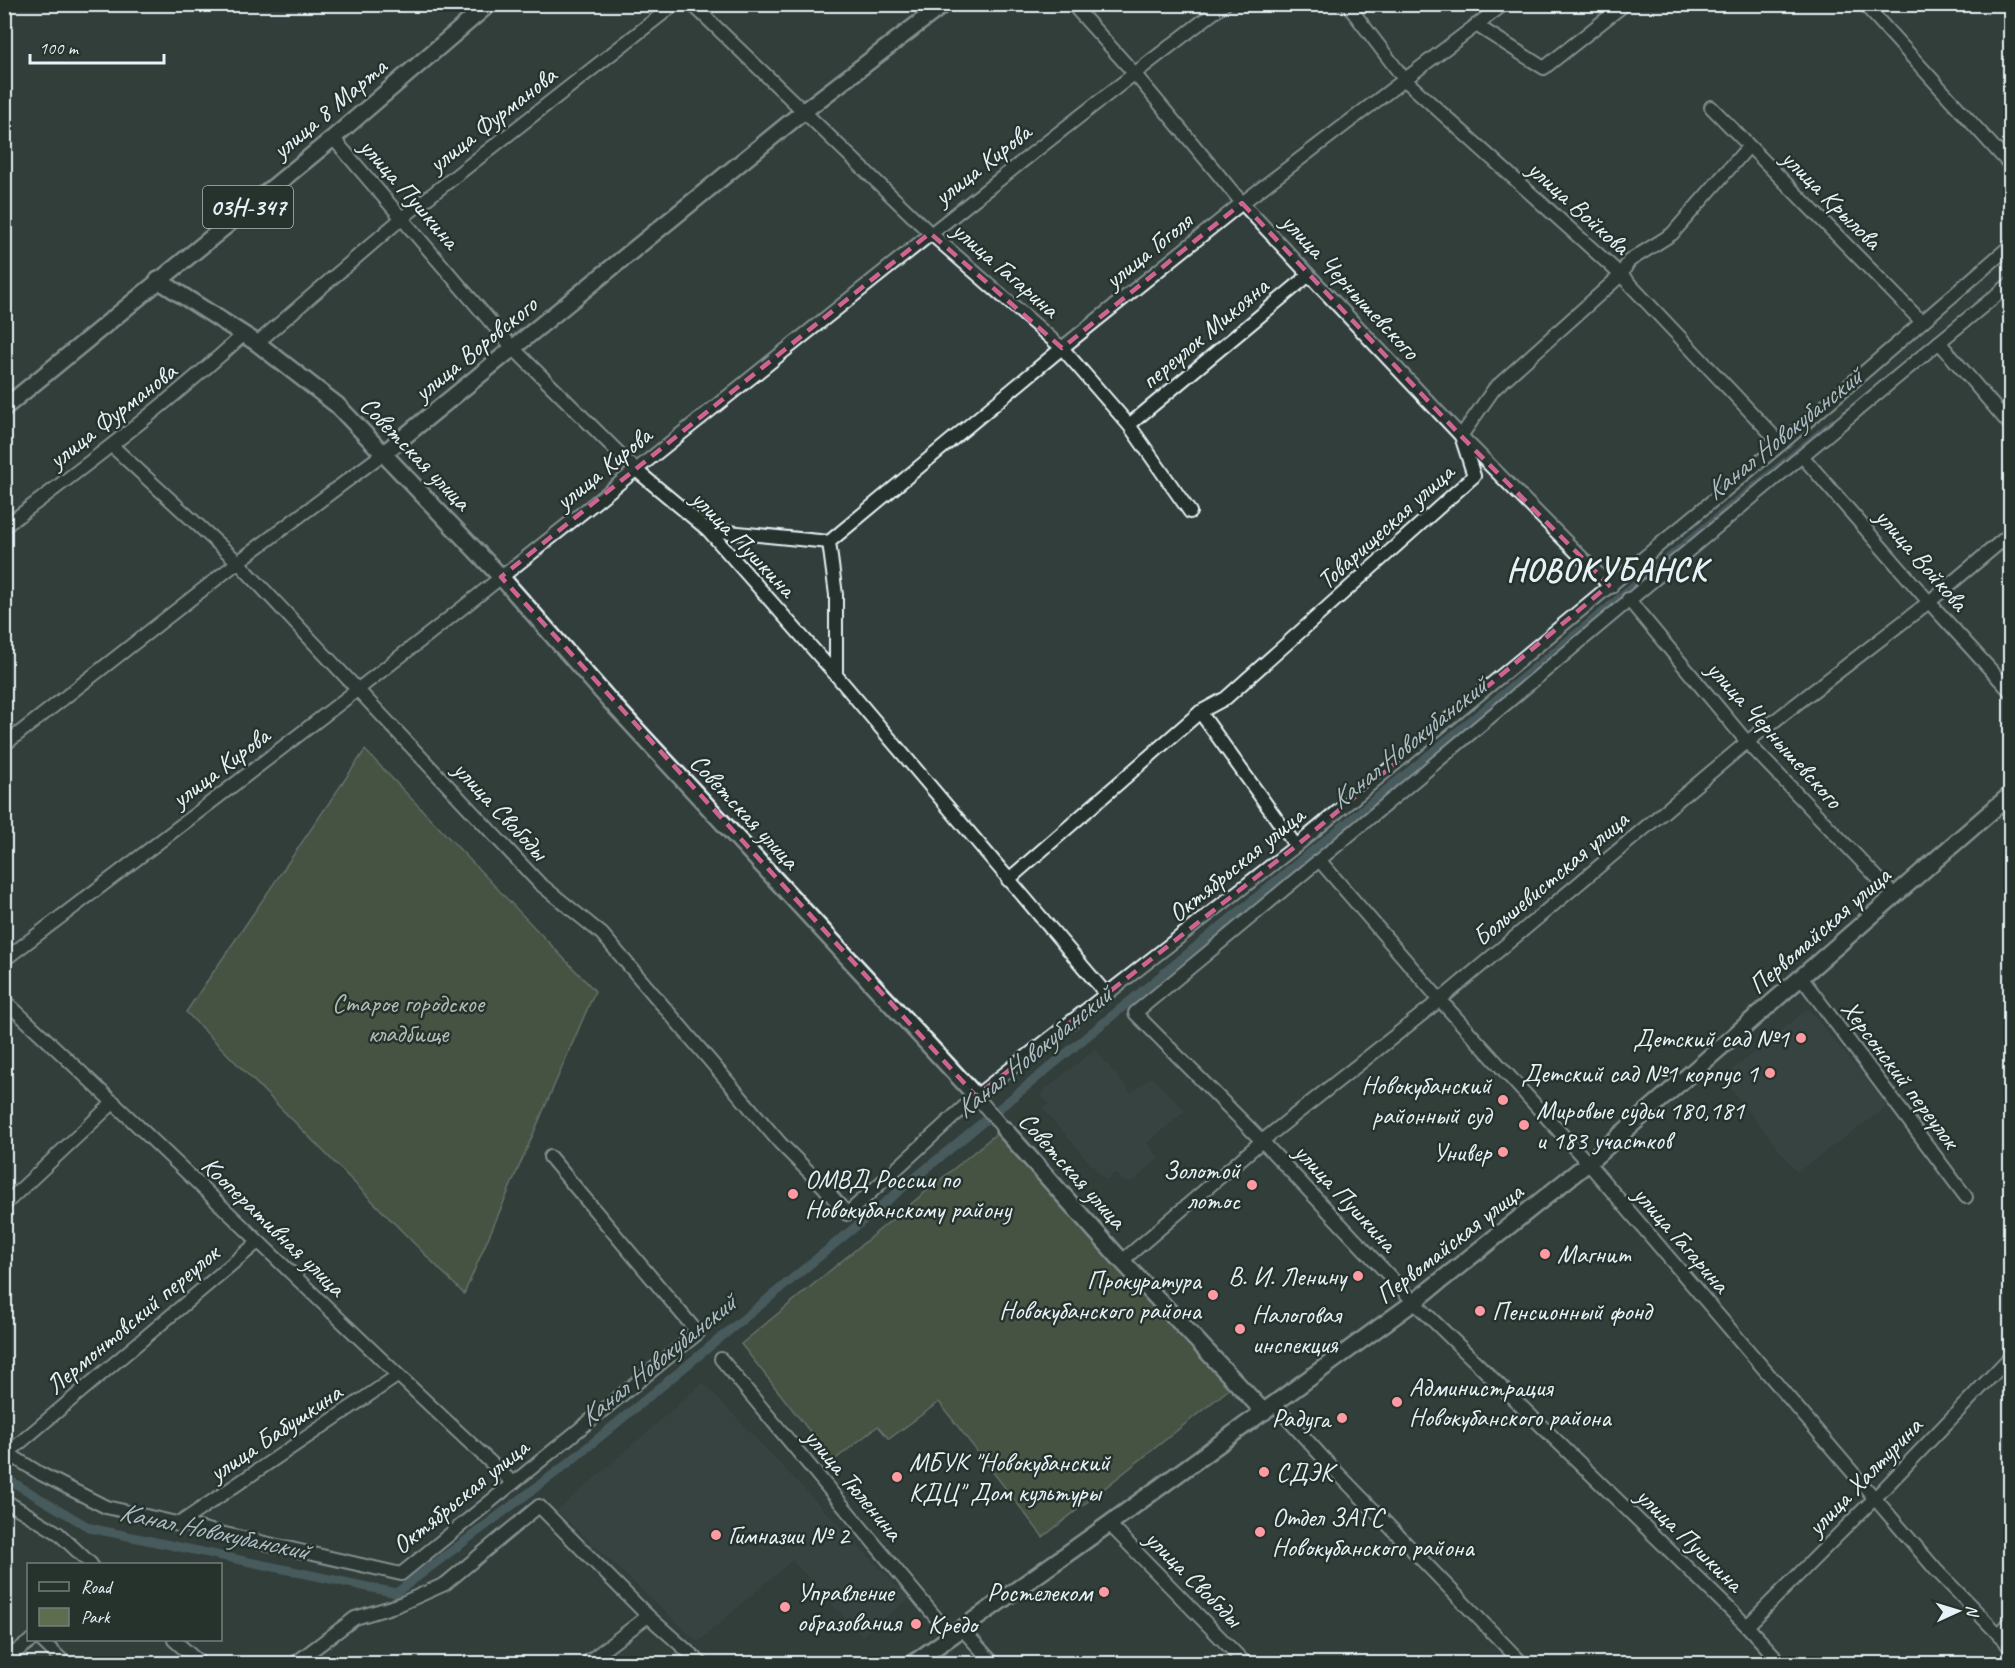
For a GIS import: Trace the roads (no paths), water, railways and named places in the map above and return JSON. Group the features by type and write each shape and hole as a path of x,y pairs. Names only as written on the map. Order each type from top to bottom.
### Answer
{"main road":[{"name":"улица 8 Марта","path":"4,408 333,138 489,4"},
{"name":"улица Воровского","path":"384,453 804,111 944,4"},
{"name":"Советская улица","path":"158,280 257,343 337,405 501,577 610,701 976,1096"},
{"name":"Первомайская улица","path":"912,1664 1414,1302 1588,1163 2010,795"},
{"name":"Советская улица","path":"1004,1129 1122,1261 1270,1408"}],"street":[{"name":"улица Фурманова","path":"257,343 402,218 675,4"},
{"name":"улица Гагарина","path":"692,4 930,234 1062,348 1129,425 1190,512"},
{"name":"улица Чернышевского","path":"1072,4 1134,73 1242,203 1461,436 1610,586"},
{"name":"улица Кирова","path":"4,960 359,689 930,234 1225,4"},
{"name":"улица Войкова","path":"1347,4 1405,80 1621,275 1781,444"},
{"name":"улица Гоголя","path":"829,542 1062,348 1242,203 1504,4"},
{"path":"1476,25 1544,69 1625,4"},
{"path":"1864,4 2010,165"},
{"name":"улица Крылова","path":"1711,107 1922,322"},
{"name":"улица Пушкина","path":"333,138 513,348 636,470 708,530 836,675 1107,995"},
{"name":"Товарищеская улица","path":"1008,880 1200,712 1226,698 1474,476 1461,436 1494,389 1621,275 1629,261 1671,234 1749,146"},
{"name":"Октябрьская улица","path":"847,1214 976,1096 1296,846 1781,444 2010,246"},
{"name":"переулок Микояна","path":"1129,425 1309,275"},
{"name":"Октябрьская улица","path":"1135,1013 1320,861 1628,599 2010,284"},
{"name":"улица Фурманова","path":"4,527 112,446 208,367 244,334"},
{"path":"1939,342 2010,425"},
{"name":"улица Свободы","path":"112,446 238,562 539,883 602,934 780,1143 824,1187 847,1214"},
{"name":"улица Воровского","path":"4,745 238,562 384,453"},
{"name":"улица Войкова","path":"1802,456 2010,691"},
{"path":"708,530 829,542 836,595 836,675"},
{"name":"Большевистская улица","path":"1122,1261 1262,1141 1440,1000 1747,742 1929,602 2010,534"},
{"name":"улица Чернышевского","path":"1628,599 1747,742 1894,896"},
{"path":"1200,712 1296,846"},
{"name":"улица Гагарина","path":"1320,861 1440,1000 1588,1163 1936,1570 2010,1646"},
{"name":"Херсонский переулок","path":"1801,977 1966,1197"},
{"name":"Кооперативная улица","path":"4,1000 114,1102 397,1376 513,1483"},
{"name":"улица Пушкина","path":"1135,1013 1262,1141 1414,1302 1747,1626 1782,1664"},
{"name":"Советская улица","path":"976,1096 1004,1129"},
{"path":"4,1205 114,1102"},
{"name":"Октябрьская улица","path":"177,1525 401,1574 698,1333 550,1156"},
{"name":"Лермонтовский переулок","path":"6,1452 258,1242"},
{"name":"улица Халтурина","path":"1747,1626 1875,1498 2010,1357"},
{"name":"улица Тюленина","path":"721,1359 957,1633 994,1664"},
{"name":"улица Бабушкина","path":"177,1525 397,1376"},
{"name":"Советская улица","path":"1270,1408 1326,1461 1523,1664"},
{"path":"6,1452 41,1474 106,1508 177,1525"},
{"path":"4,1500 58,1533 90,1563"},
{"name":"Октябрьская улица","path":"294,1664 355,1618 398,1605 445,1584 539,1506 648,1616"},
{"name":"улица Свободы","path":"1109,1524 1246,1664"},
{"path":"585,1664 648,1616 702,1664"},
{"path":"1999,1635 2010,1622"},
{"path":"4,1660 31,1641"},
{"path":"42,1641 66,1664"},
{"path":"175,1641 201,1664"}],"waterway":[{"name":"Канал Новокубанский","path":"4,1477 90,1528 396,1593 567,1464 1833,423"}],"place":[{"name":"Детский сад №1","path":"1801,1038"},
{"name":"Детский сад №1 корпус 1","path":"1770,1073"},
{"name":"Новокубанский районный суд","path":"1503,1100"},
{"name":"Мировые судьи 180,181 и 183 участков","path":"1524,1125"},
{"name":"Универ","path":"1503,1152"},
{"name":"Золотой лотос","path":"1252,1185"},
{"name":"ОМВД России по Новокубанскому району","path":"793,1194"},
{"name":"Магнит","path":"1545,1254"},
{"name":"В. И. Ленину","path":"1358,1276"},
{"name":"Прокуратура Новокубанского района","path":"1213,1295"},
{"name":"Пенсионный фонд","path":"1480,1311"},
{"name":"Налоговая инспекция","path":"1240,1329"},
{"name":"Администрация Новокубанского района","path":"1397,1402"},
{"name":"Радуга","path":"1342,1418"},
{"name":"СДЭК","path":"1264,1472"},
{"name":"МБУК \"Новокубанский КДЦ\" Дом культуры","path":"897,1477"},
{"name":"Отдел ЗАГС Новокубанского района","path":"1260,1532"},
{"name":"Гимназии № 2","path":"716,1535"},
{"name":"Ростелеком","path":"1104,1592"},
{"name":"Управление образования","path":"785,1607"},
{"name":"Кредо","path":"916,1624"}],"district":[{"name":"НОВОКУБАНСК","path":"1607,569"}],"park label":[{"name":"Старое городское кладбище","path":"408,1018"}]}
